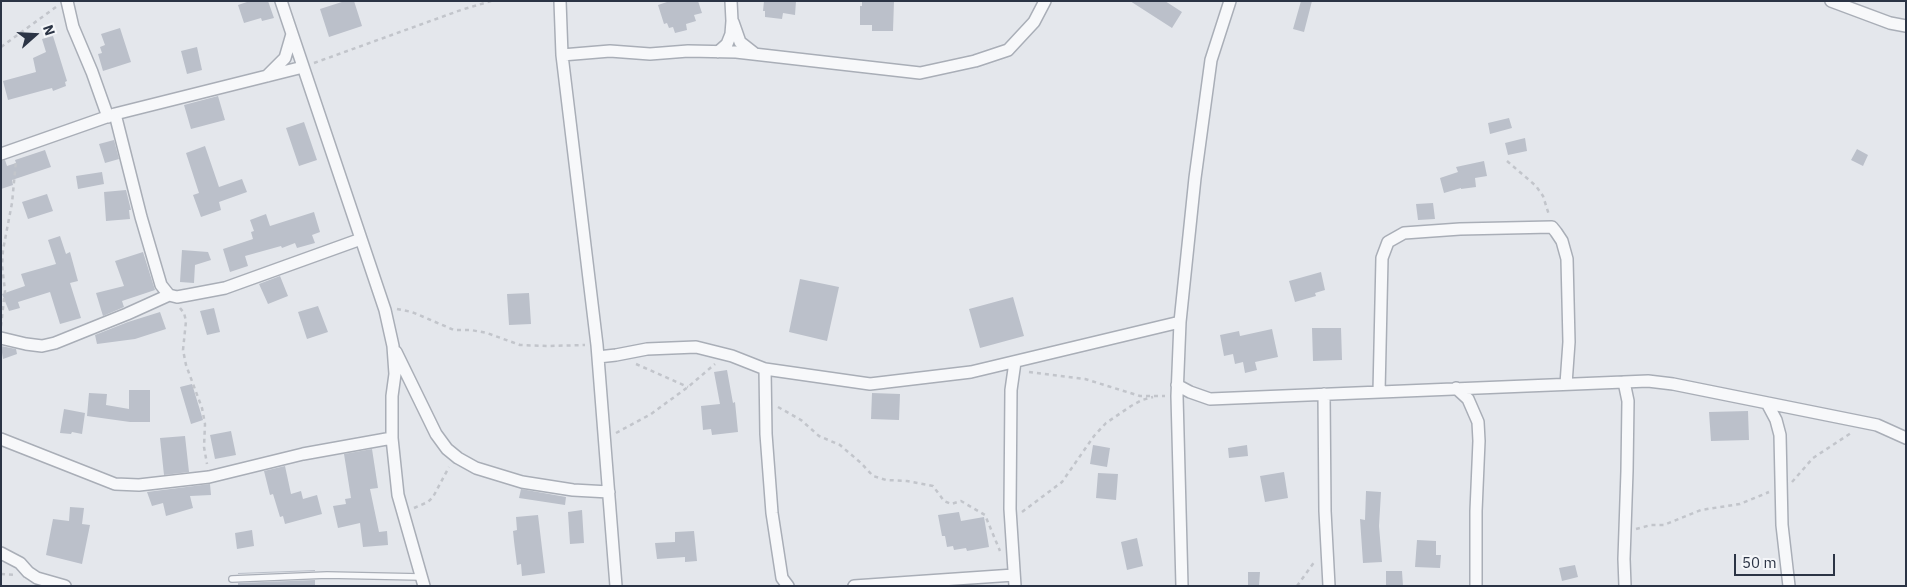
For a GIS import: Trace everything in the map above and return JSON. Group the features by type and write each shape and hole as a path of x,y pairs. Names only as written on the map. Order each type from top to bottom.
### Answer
{"street":[{"path":"67,1 73,27 111,115 164,297"},
{"path":"281,1 385,310 393,346 395,374 392,396 392,438 398,495 422,581"},
{"path":"560,1 562,55 597,351 616,586"},
{"path":"718,52 727,44 732,20 731,1"},
{"path":"562,55 610,51 650,54 688,51 718,52 757,54 920,73 975,62 1008,50 1034,22 1045,1"},
{"path":"1182,586 1177,390 1180,322 1195,178 1211,60 1230,1"},
{"path":"1832,1 1890,23 1906,26"},
{"path":"732,20 740,42 757,54"},
{"path":"266,77 284,58 292,34"},
{"path":"1,154 111,115 303,67"},
{"path":"1379,392 1382,258 1388,242 1404,233 1460,229 1552,227 1562,241 1567,259 1569,342 1566,384"},
{"path":"1,338 42,346 55,343 164,297 177,297 224,288 360,239"},
{"path":"597,351 616,356 647,349 696,347 732,356 765,369 870,384 1015,366 1180,322"},
{"path":"393,346 436,434 447,449 458,458 476,468 522,482 573,490 609,492"},
{"path":"854,586 1014,580 1011,520 1011,390 1015,366"},
{"path":"765,369 765,403 772,513 784,583"},
{"path":"1177,390 1210,399 1648,381 1673,384 1877,425 1906,438"},
{"path":"1624,382 1628,401 1625,586"},
{"path":"1456,388 1468,400 1478,422 1476,586"},
{"path":"1324,394 1326,549 1329,586"},
{"path":"1767,403 1776,420 1780,435 1782,525 1789,586"},
{"path":"1,439 115,484 139,485 209,477 303,454 392,438"},
{"path":"1,553 20,562 28,572 37,578 65,586"}],"lane":[{"path":"232,579 327,575 422,581"}],"path":[{"path":"303,67 460,10 491,1"},
{"path":"1,47 56,7"},
{"path":"1,327 5,291 2,264 3,250 12,202 16,149"},
{"path":"1507,161 1536,186 1543,196 1552,227"},
{"path":"164,297 182,310 186,321 183,350 186,365 202,408 204,447 209,477"},
{"path":"385,310 402,309 454,330 471,330 487,333 520,345 597,351"},
{"path":"616,356 688,387"},
{"path":"606,446 621,429 651,414 688,387 713,364 721,365"},
{"path":"1015,366 1085,379 1120,391 1153,397"},
{"path":"1011,520 1062,482 1094,436 1106,423 1136,403 1177,390"},
{"path":"765,403 782,408 801,420 819,436 840,445 861,463 872,476 886,480 907,481 933,486 944,501 951,504 961,501 985,515 1002,555"},
{"path":"1625,532 1651,525 1664,525 1701,510 1740,504 1780,488 1793,482 1820,453 1847,434 1858,432"},
{"path":"403,513 434,498 448,469 458,458"},
{"path":"1297,586 1326,549"}],"building":[{"path":"250,1 268,1 274,18 262,21 261,18 244,23 238,5"},
{"path":"345,1 354,1 362,26 329,37 320,9"},
{"path":"670,1 698,1 702,13 694,15 696,21 686,24 687,30 675,33 673,27 669,28 667,23 664,24 658,5"},
{"path":"764,1 796,1 795,15 783,13 782,19 765,17 765,11 763,11"},
{"path":"862,1 894,1 893,31 872,31 872,25 860,25 860,6 862,6"},
{"path":"1130,1 1165,1 1182,12 1172,28"},
{"path":"1301,1 1312,1 1304,32 1293,29"},
{"path":"120,28 131,62 103,71 98,54 102,53 100,47 105,45 101,34"},
{"path":"53,36 67,81 65,82 66,86 53,91 52,88 8,100 3,81 36,72 33,58 46,52 42,39"},
{"path":"197,47 202,70 187,74 181,51"},
{"path":"218,96 225,120 191,129 184,105"},
{"path":"1509,118 1512,128 1490,134 1488,123"},
{"path":"304,122 317,160 299,166 286,128"},
{"path":"1525,138 1527,151 1508,155 1505,143"},
{"path":"114,140 119,159 105,163 99,144"},
{"path":"205,146 219,187 242,179 247,192 219,202 221,210 201,217 193,195 199,193 186,153"},
{"path":"1857,149 1868,155 1863,166 1851,160"},
{"path":"45,150 51,167 12,180 13,185 1,189 1,161 5,160 7,166 16,163 15,160"},
{"path":"1484,161 1487,176 1475,178 1476,187 1461,188 1444,193 1440,178 1458,172 1456,167"},
{"path":"102,172 104,184 78,189 76,176"},
{"path":"126,190 131,210 129,210 130,219 106,221 104,192"},
{"path":"47,194 53,211 28,219 22,202"},
{"path":"1433,203 1435,219 1418,220 1416,204"},
{"path":"314,212 320,232 312,235 315,243 297,248 295,243 282,248 281,246 245,256 248,266 230,272 223,249 253,239 251,232 254,231 250,220 266,214 270,226"},
{"path":"60,236 66,254 70,252 78,281 70,283 81,318 60,324 50,292 18,302 20,308 9,311 2,294 25,286 21,274 56,264 48,240"},
{"path":"182,250 208,252 211,260 195,265 194,283 180,282"},
{"path":"143,252 155,290 122,301 124,307 103,316 96,293 124,286 115,261"},
{"path":"1321,272 1325,290 1315,293 1316,296 1295,302 1289,281"},
{"path":"280,276 288,296 268,304 259,284"},
{"path":"800,279 839,287 827,341 789,332"},
{"path":"529,293 531,324 509,325 507,294"},
{"path":"1013,297 1024,336 980,348 969,309"},
{"path":"318,306 328,332 307,339 298,312"},
{"path":"214,308 220,332 207,335 200,311"},
{"path":"160,312 166,329 135,339 97,344 95,335"},
{"path":"1312,328 1341,328 1342,360 1313,361"},
{"path":"1272,329 1278,357 1255,362 1257,370 1245,373 1243,362 1235,364 1233,354 1224,356 1220,335 1239,331 1240,336"},
{"path":"1,346 16,349 17,354 3,359"},
{"path":"727,370 733,403 735,402 738,432 712,435 711,429 703,430 701,406 720,404 714,372"},
{"path":"192,384 203,420 191,424 180,387"},
{"path":"129,390 150,390 150,422 130,422 87,416 89,393 107,394 106,405 129,409"},
{"path":"872,393 900,394 899,420 871,419"},
{"path":"64,409 85,413 82,434 72,432 71,434 60,433"},
{"path":"1748,411 1749,440 1711,441 1709,412"},
{"path":"231,431 236,455 215,459 210,435"},
{"path":"185,436 189,472 164,475 160,438"},
{"path":"1093,445 1110,448 1107,467 1090,464"},
{"path":"1247,445 1248,456 1229,458 1228,448"},
{"path":"372,449 378,488 370,489 379,532 387,531 388,545 363,547 360,523 338,528 333,506 346,504 345,499 351,498 344,454"},
{"path":"285,466 291,494 301,491 303,499 317,495 322,514 285,524 283,516 280,517 273,494 270,495 264,471"},
{"path":"1284,472 1288,498 1265,502 1260,476"},
{"path":"1098,473 1118,474 1116,500 1096,498"},
{"path":"210,484 211,495 190,496 193,508 166,516 163,503 152,506 147,492"},
{"path":"521,489 566,497 565,505 519,498"},
{"path":"1366,491 1381,492 1379,526 1382,562 1363,563 1360,519 1365,520"},
{"path":"70,507 84,508 82,524 90,525 82,564 46,555 53,519 69,521"},
{"path":"582,510 584,543 570,544 568,512"},
{"path":"959,512 961,521 984,517 989,547 967,551 966,548 954,550 953,546 947,547 945,536 942,536 938,515"},
{"path":"538,515 545,573 522,576 521,564 517,565 514,541 513,531 517,530 516,517"},
{"path":"252,530 254,546 237,549 235,533"},
{"path":"694,531 697,561 685,562 685,557 657,559 655,543 675,542 675,532"},
{"path":"1137,538 1143,566 1127,570 1121,542"},
{"path":"1417,540 1436,541 1436,555 1441,555 1440,568 1415,567"},
{"path":"1575,565 1578,577 1562,581 1559,568"},
{"path":"315,571 238,574 238,573"},
{"path":"1386,571 1402,571 1403,586 1386,586"},
{"path":"1248,572 1260,572 1259,586 1248,586"},
{"path":"315,580 315,586 238,586 238,583"}]}
